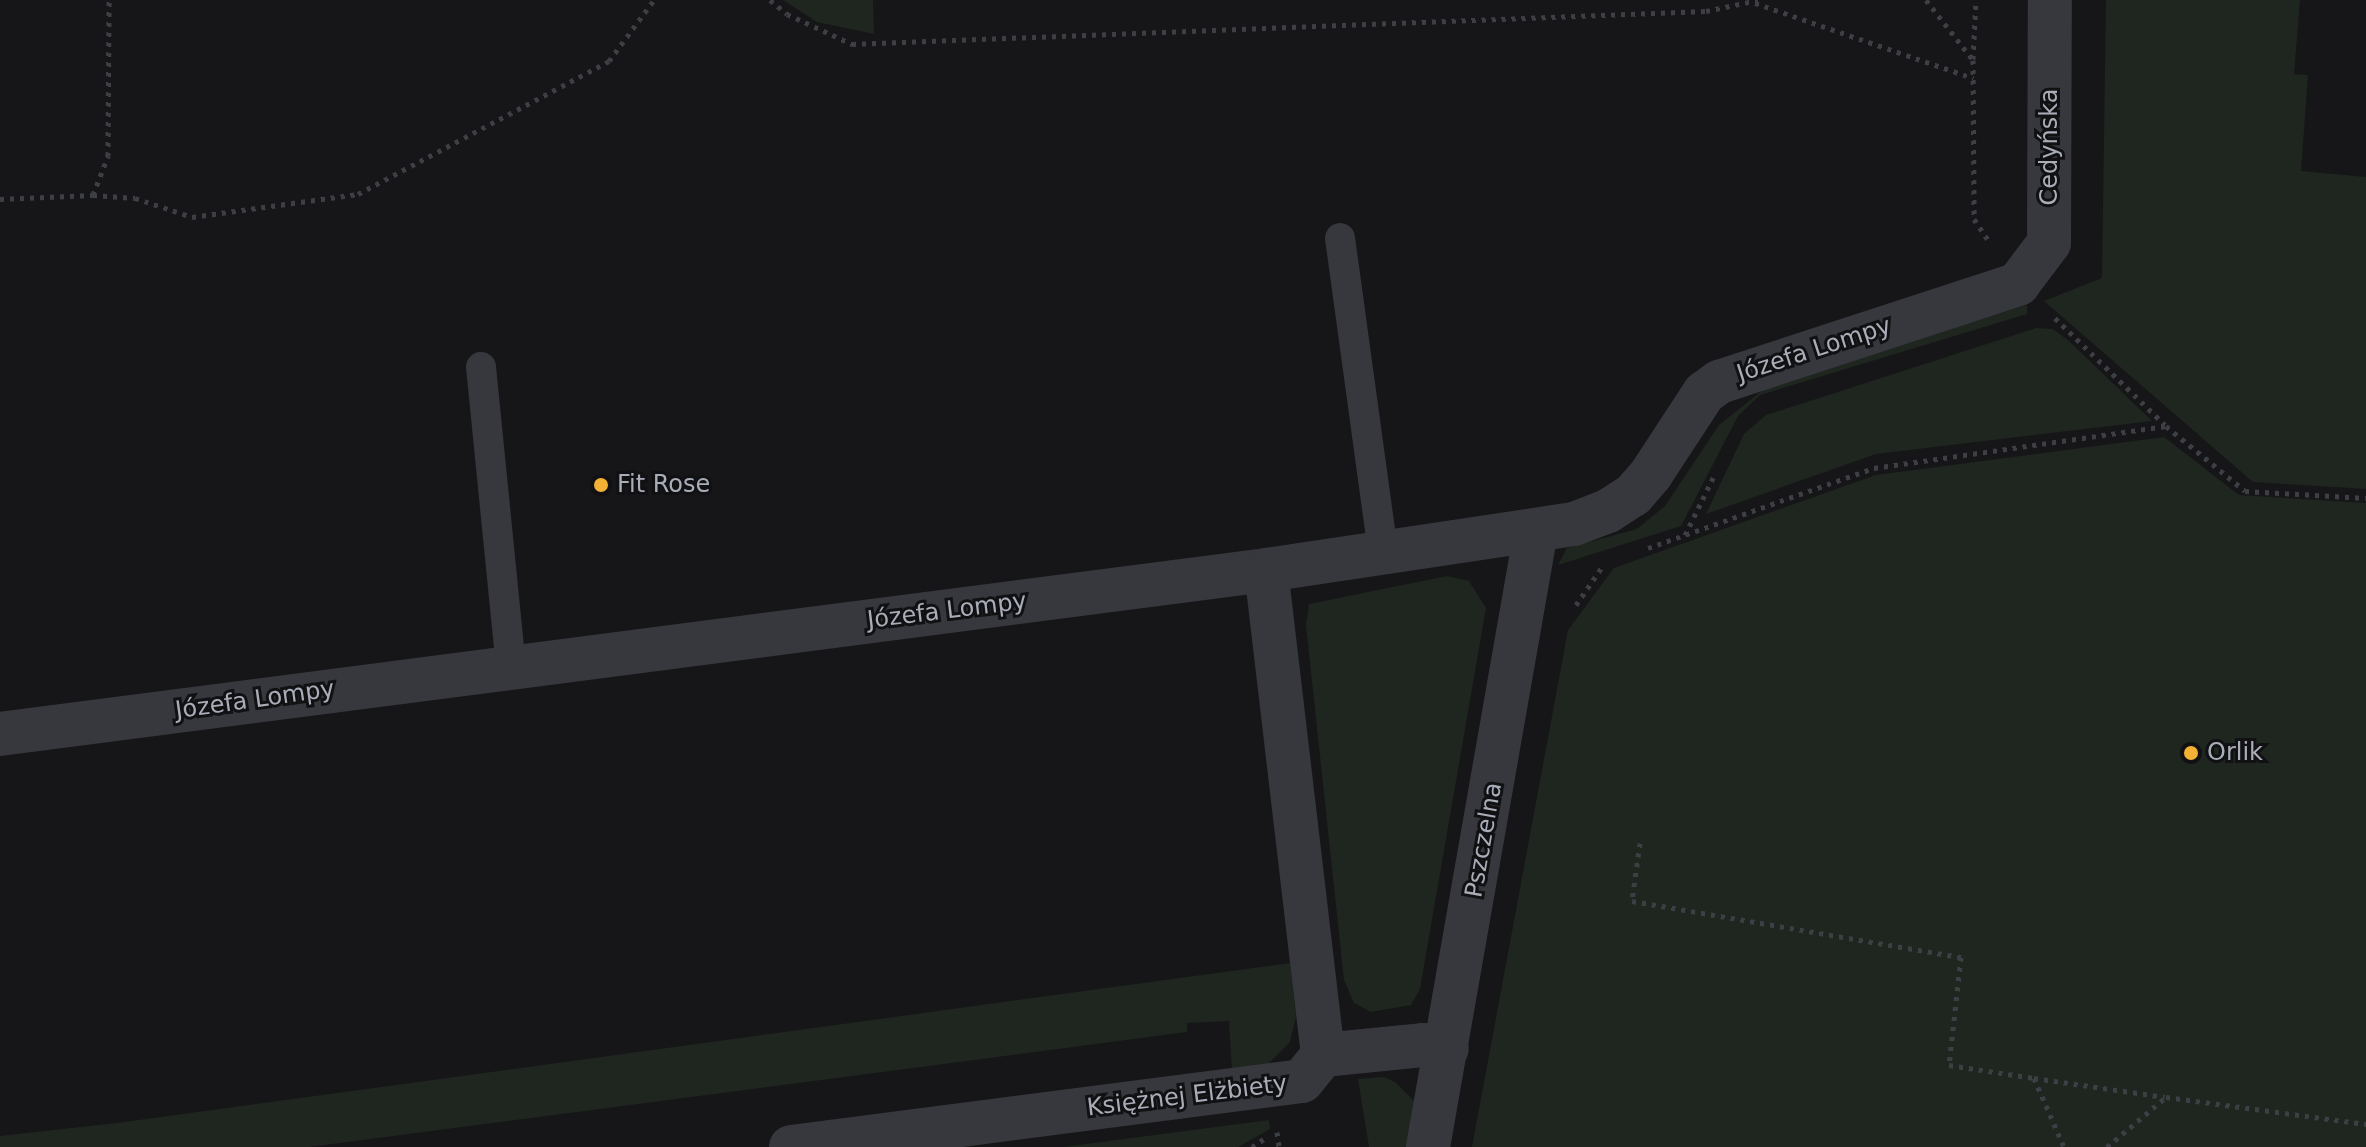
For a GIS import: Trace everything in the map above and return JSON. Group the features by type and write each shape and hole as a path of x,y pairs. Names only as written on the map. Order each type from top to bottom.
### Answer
{"street":[{"name":"Cedyńska","path":"2018,284 2049,243 2050,0"},
{"name":"Józefa Lompy","path":"0,734 1266,570 1574,524 1608,511 1633,495 1651,474 1704,393 1719,382 2018,284"},
{"name":"Pszczelna","path":"1428,1147 1536,531"},
{"path":"1266,570 1323,1055 1423,1045 1447,1049"},
{"name":"Księżnej Elżbiety","path":"791,1147 1302,1081 1323,1055"}],"lane":[{"path":"1340,238 1383,553"},
{"path":"481,367 511,667"}],"path":[{"path":"93,195 108,156 109,0"},
{"path":"0,199 93,195 135,198 192,217 358,194 609,61 654,0"},
{"path":"770,0 787,14 852,44 1706,11 1756,1 1973,78"},
{"path":"1926,0 1973,60"},
{"path":"1976,0 1973,60 1974,219 2018,284 2166,426 2245,491 2366,498"},
{"path":"1645,549 1874,468 2166,426"},
{"path":"1527,584 1605,563"},
{"path":"1640,843 1632,901 1961,957 1949,1065 2366,1124"},
{"path":"2034,1078 2064,1147"},
{"path":"2107,1147 2166,1097"},
{"path":"1277,1131 1279,1147"}],"shaded area":[{"path":"783,0 873,0 874,34 817,22"},
{"path":"2106,0 2300,0 2294,74 2308,75 2301,171 2366,177 2366,489 2253,482 2044,301 2102,278"},
{"path":"2027,305 2027,314 1760,395 1738,416 1681,526 1558,565 1567,548 1637,529 1665,506 1719,425 1773,382"},
{"path":"2036,328 2053,329 2069,341 2152,421 1876,454 1706,514 1744,434 1766,415"},
{"path":"2164,437 2239,495 2366,503 2366,1147 1472,1147 1568,630 1614,568 1876,475"},
{"path":"1447,576 1469,581 1486,608 1420,989 1411,1005 1371,1012 1354,1003 1344,980 1306,625 1309,604"},
{"path":"1290,963 1296,1017 1290,1042 1268,1064 1232,1071 1229,1021 1187,1023 1187,1032 309,1147 0,1147 0,1136 117,1123"},
{"path":"1384,1077 1395,1082 1418,1105 1410,1147 1369,1147 1358,1079"},
{"path":"1269,1120 1270,1129 1238,1147 1063,1147"}],"place":[{"name":"Fit Rose","path":"601,485"},
{"name":"Orlik","path":"2191,753"}]}
